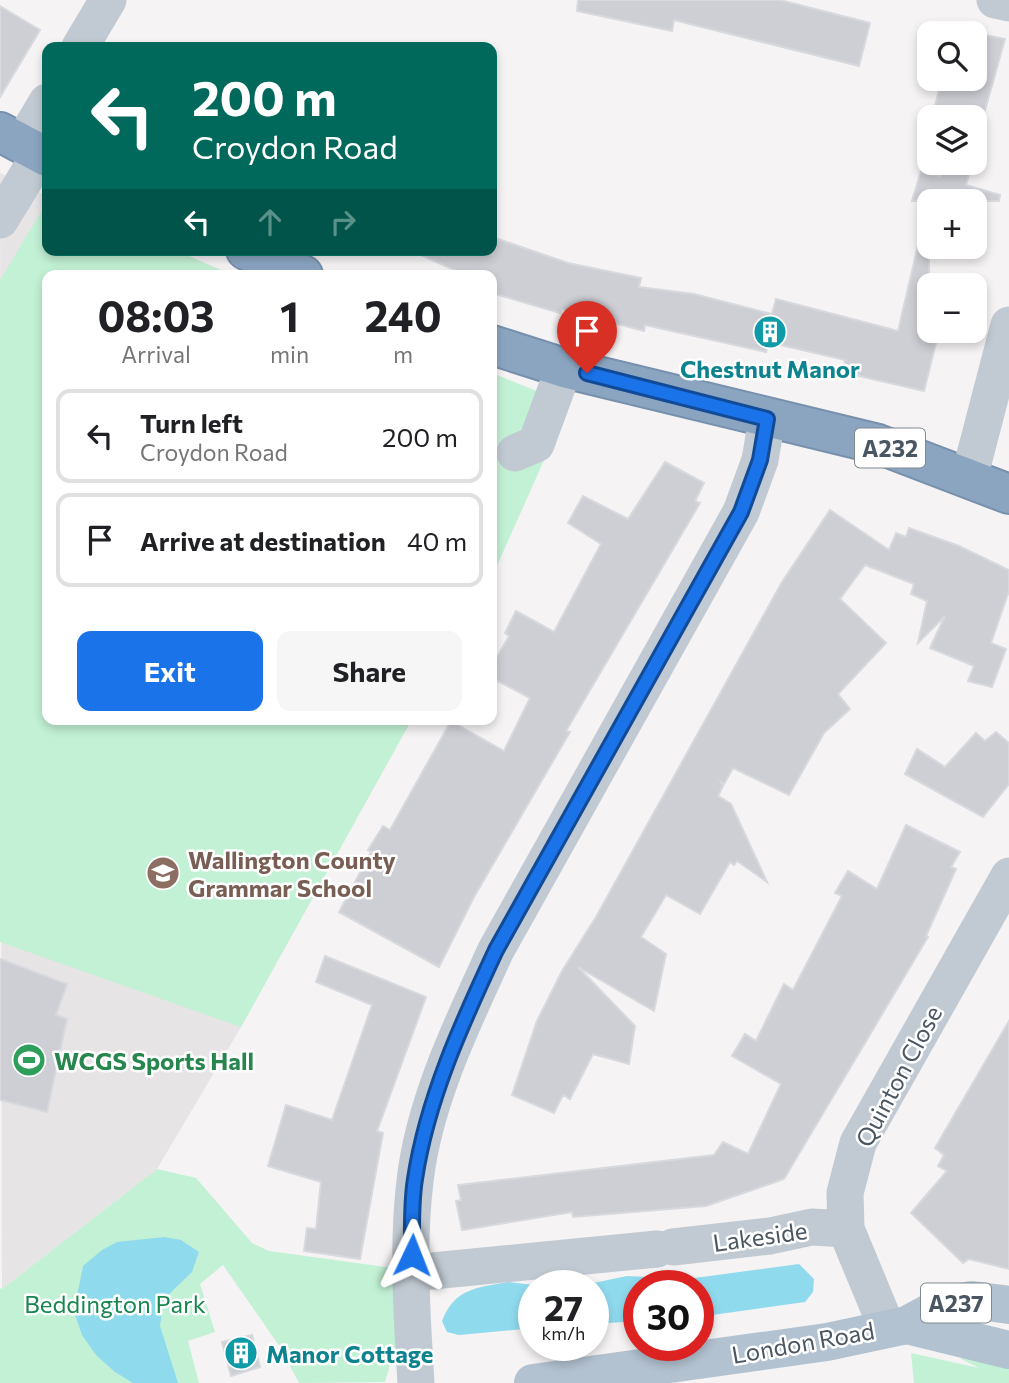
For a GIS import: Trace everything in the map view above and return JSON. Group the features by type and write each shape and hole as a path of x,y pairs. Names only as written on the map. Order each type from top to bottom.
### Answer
{"highway":[{"path":"260,256 292,270"},
{"name":"A232","path":"497,347 565,368 878,444 1009,494"}],"main road":[{"name":"London Road","path":"533,1383 827,1342 897,1326 944,1305 972,1300 1009,1305"},
{"name":"London Road","path":"897,1326 1009,1350"}],"street":[{"path":"83,42 107,0"},
{"path":"995,0 1009,4"},
{"path":"0,220 42,114"},
{"path":"969,478 1009,325"},
{"path":"514,453 536,444 565,368"},
{"path":"416,1383 412,1287 415,1180 425,1130 461,1026 496,950 741,512 760,460 767,419"},
{"name":"Quinton Close","path":"897,1326 846,1228 845,1194 858,1143 1009,876"},
{"name":"Lakeside","path":"412,1287 665,1248 769,1236 812,1227 846,1228"}],"shaded area":[{"name":"Wallington County Grammar School","path":"0,173 42,194 42,256 189,256 221,270 42,270 42,725 409,725 241,1027 157,1169 2,1289"}],"green space":[{"name":"Wallington County Grammar School","path":"42,210 42,256 189,256 221,270 42,270 42,725 409,725 241,1027 0,942 0,280"},
{"path":"497,375 569,404 497,566"},
{"name":"Beddington Park","path":"157,1169 196,1178 252,1243 269,1251 400,1269 402,1323 385,1382 299,1383 280,1347 223,1265 200,1284 215,1332 188,1341 199,1383 0,1383 0,1288"},
{"path":"911,1353 979,1368 961,1359 962,1356 1009,1366 1009,1383 914,1383"}],"water":[{"path":"164,1237 181,1240 199,1252 192,1272 164,1299 160,1326 178,1383 133,1383 96,1355 82,1335 74,1312 83,1266 102,1250 117,1242"},
{"path":"799,1264 814,1279 813,1292 805,1302 714,1315 714,1275"},
{"path":"623,1277 623,1322 609,1323 609,1280"},
{"path":"508,1282 518,1283 518,1329 459,1335 447,1332 442,1321 447,1310 460,1296 476,1288"}],"building":[{"path":"578,0 780,0 870,23 859,66 674,20 672,31 577,11"},
{"path":"0,6 40,30 0,97"},
{"path":"987,35 1005,39 986,105 935,105 939,91 987,91"},
{"path":"920,175 969,175 966,185 980,189 917,189 917,201 912,201"},
{"path":"987,191 1000,195 999,201 987,201"},
{"path":"498,239 568,263 641,278 639,287 694,294 772,314 776,299 898,331 917,250 917,259 929,259 929,273 917,273 917,343 936,343 924,391 842,372 845,360 768,342 766,352 645,325 644,331 562,309 560,313 497,294 497,270 454,270 423,256 497,256"},
{"path":"665,462 704,483 695,501 700,503 566,731 570,732 474,897 439,967 339,912 371,852 368,850 383,826 390,830 449,725 458,725 504,751 530,698 497,681 497,657 509,636 505,633 516,611 554,632 601,544 568,523 583,496 628,519"},
{"path":"830,510 889,550 896,533 906,537 909,528 959,546 1009,570 1009,591 991,643 1006,649 992,687 968,681 974,666 930,648 945,616 918,643 927,601 911,594 914,584 865,565 840,599 886,643 838,694 850,709 824,733 789,795 733,768 724,784 721,782 723,786 718,796 731,804 767,882 737,861 734,865 730,862 700,914 666,895 641,937 666,954 654,1011 578,967 635,1026 629,1064 593,1054 570,1099 563,1095 554,1113 512,1095 537,1021 562,971 596,917 782,582"},
{"path":"996,732 1009,743 1009,784 983,817 905,774 917,749 945,767 976,733 985,741"},
{"path":"906,825 960,852 951,867 956,869 926,936 928,937 784,1179 706,1206 573,1217 572,1212 462,1230 456,1201 461,1200 458,1185 714,1155 723,1142 748,1154 781,1084 732,1056 745,1034 756,1041 784,984 793,990 842,896 835,893 848,871 877,889"},
{"path":"325,956 426,997 377,1131 383,1133 360,1259 304,1251 307,1228 316,1229 321,1182 268,1166 286,1105 332,1120 372,1005 316,982"},
{"name":"WCGS Sports Hall","path":"0,959 67,984 56,1015 67,1019 47,1112 0,1100"},
{"path":"1009,1021 1009,1269 969,1259 963,1263 911,1213 947,1171 938,1166 944,1155 935,1148"},
{"name":"Manor Cottage","path":"252,1335 260,1367 231,1376 222,1342"}],"place":[{"name":"Chestnut Manor","path":"770,332"},
{"name":"Wallington County Grammar School","path":"163,873"},
{"name":"WCGS Sports Hall","path":"29,1060"},
{"name":"Manor Cottage","path":"241,1353"}],"route":[{"path":"412,1255 415,1180 425,1130 461,1026 496,950 741,512 760,460 767,419 587,373"}]}
